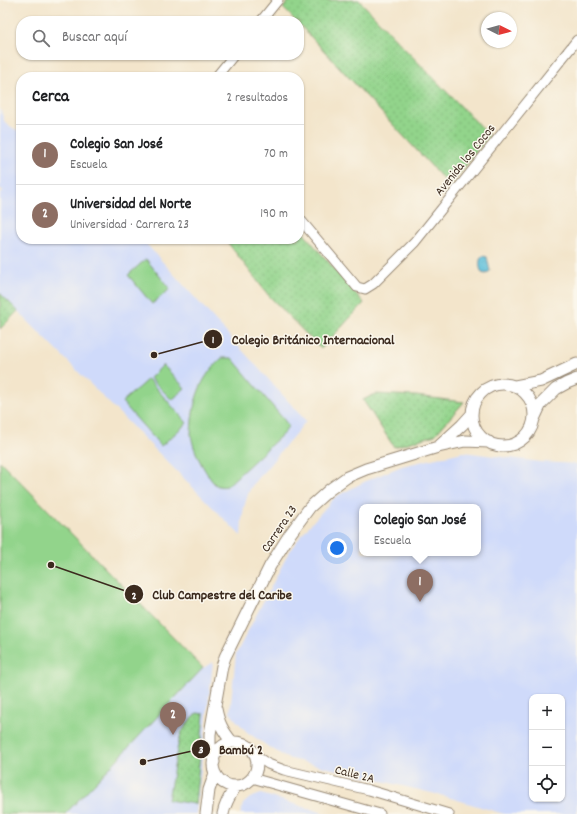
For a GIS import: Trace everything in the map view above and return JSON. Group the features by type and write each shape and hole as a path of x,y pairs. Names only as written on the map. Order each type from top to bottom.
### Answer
{"street":[{"path":"265,16 278,0"},
{"name":"Avenida los Cocos","path":"304,224 357,287 365,289 374,284 415,242 577,40"},
{"path":"220,72 230,60"},
{"path":"515,386 541,381 577,364"},
{"path":"532,423 534,414 532,405 522,390 515,386 507,384 493,385 480,394 473,407 473,423 482,438 500,445 510,445 520,440 528,433 541,404 556,389 577,379"},
{"name":"Carrera 23","path":"438,447 472,414"},
{"name":"Carrera 23","path":"232,742 224,733 216,710 222,666 228,648 270,566 290,534 310,507 329,490 347,477 366,469 438,447 465,441 489,442"},
{"name":"Carrera 23","path":"214,762 210,748 210,734 217,697"},
{"path":"232,742 244,744 253,751 256,756 256,770 252,778 245,784 236,786 226,784 218,778 215,773 215,756 222,747 227,744 232,742"},
{"name":"Calle 2A","path":"256,756 268,764 284,770 369,790 449,814"},
{"path":"206,814 209,790 215,773"},
{"path":"252,778 380,814"},
{"path":"223,814 225,805 236,786"}],"shaded area":[{"path":"0,108 5,123 16,130 16,244 147,244 306,421 251,487 244,507 241,536 0,293 0,194 3,191 0,188"},
{"path":"463,452 541,462 577,464 577,814 504,814 444,796 287,758 247,732 235,719 230,712 236,654 290,550 335,497 368,480 402,466"},
{"path":"213,662 196,814 65,814 203,668"},
{"path":"261,794 327,814 240,814 243,804 250,798"}],"green space":[{"path":"289,0 359,0 489,135 450,186 304,29 304,16 291,16 283,8"},
{"path":"304,234 364,303 321,349 269,296 229,244 304,244"},
{"path":"146,259 170,289 152,304 128,275"},
{"path":"0,293 18,311 0,329"},
{"path":"222,358 232,358 288,426 285,432 227,486 218,486 212,481 199,460 191,433 193,411 201,386 209,372"},
{"path":"163,365 185,388 172,400 150,378"},
{"path":"148,379 187,423 161,446 122,402"},
{"path":"375,394 416,396 464,402 435,435 394,447 363,400"},
{"path":"0,461 203,668 65,814 0,814"},
{"path":"197,713 204,714 195,804 168,800 181,733 192,717"}],"water":[{"path":"483,256 487,257 490,271 486,274 482,273 480,269 480,259"}],"place":[{"name":"Colegio Británico Internacional","path":"154,355"},
{"name":"Club Campestre del Caribe","path":"51,565"},
{"name":"Colegio San José","path":"420,602"},
{"name":"Universidad del Norte","path":"173,735"},
{"name":"Bambú 2","path":"143,762"}]}
